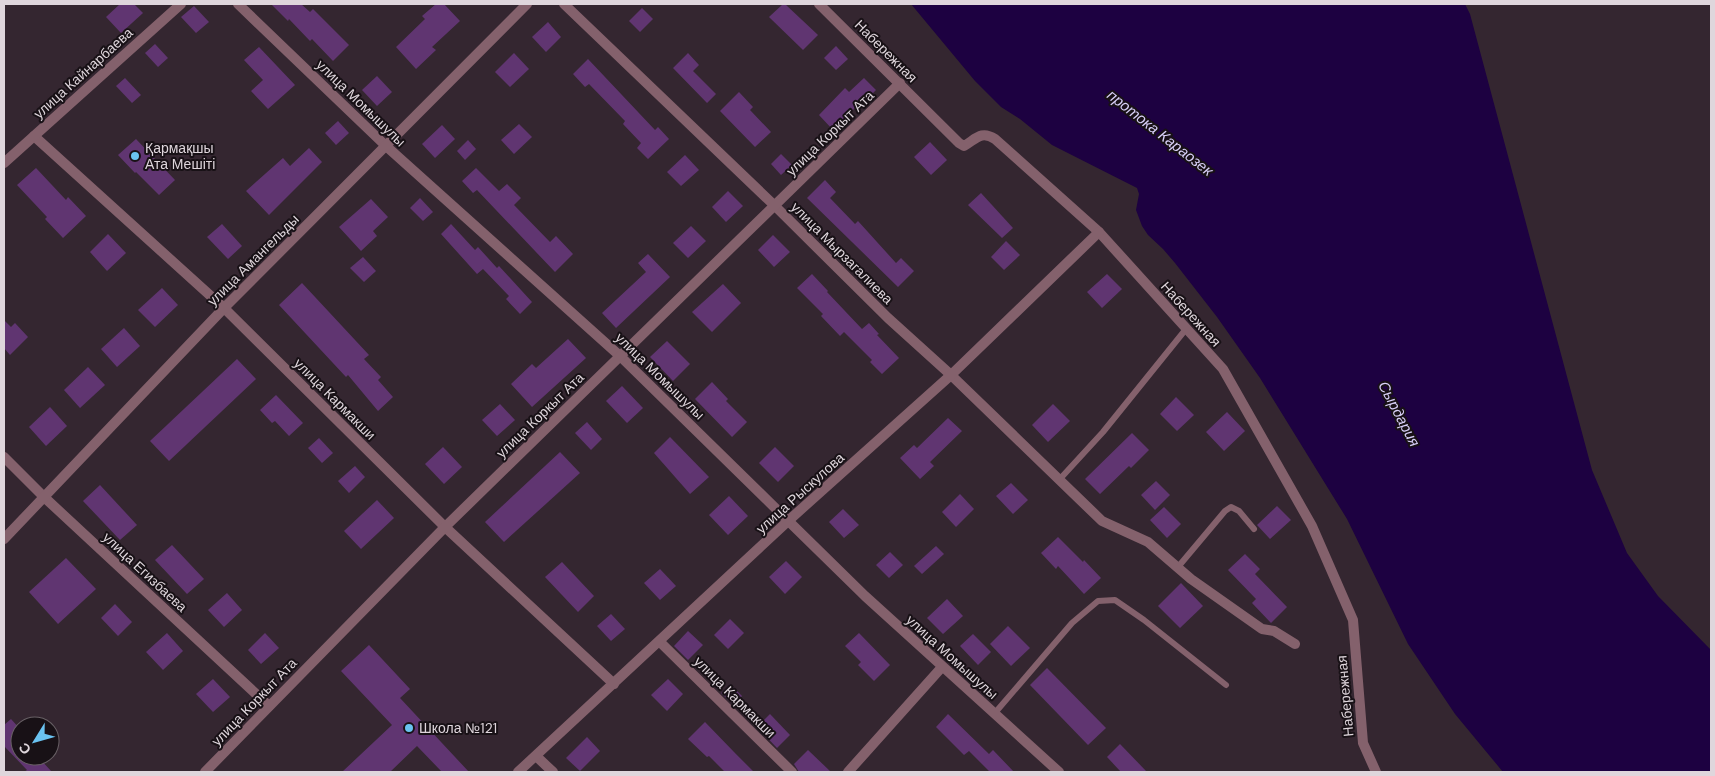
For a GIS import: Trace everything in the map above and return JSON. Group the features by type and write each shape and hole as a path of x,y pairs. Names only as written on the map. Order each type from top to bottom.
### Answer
{"street":[{"name":"улица Кайнарбаева","path":"4,163 181,4"},
{"name":"улица Момышулы","path":"238,4 386,146 620,356 865,596 1059,772"},
{"name":"улица Амангельды","path":"4,539 224,308 527,4"},
{"name":"улица Мырзагалиева","path":"564,4 775,206 888,318 951,374 1102,521 1148,542 1191,579 1262,629 1274,631 1295,644"},
{"name":"Набережная","path":"820,4 958,144 964,146 981,135 988,134 1099,232 1223,369 1312,526 1349,611 1352,620 1363,743 1376,772"},
{"name":"улица Коркыт Ата","path":"205,772 445,527 900,84"},
{"name":"улица Кармакши","path":"34,136 224,308 445,527 614,684"},
{"name":"улица Рыскулова","path":"518,772 788,521 951,374 1099,232"},
{"name":"улица Егизбаева","path":"4,457 44,497 269,706"},
{"name":"улица Кармакши","path":"660,642 792,772"},
{"path":"848,772 942,667"},
{"path":"536,756 553,772"}],"lane":[{"path":"1059,480 1104,432 1186,329"},
{"path":"1178,567 1225,511 1231,507 1239,510 1254,529"},
{"path":"994,714 1072,623 1098,601 1114,600 1122,605 1144,620 1226,685"}],"water":[{"path":"911,4 1465,4 1470,14 1592,470 1627,553 1658,596 1711,650 1711,772 1503,772 1455,714 1408,644 1347,519 1260,378 1217,317 1175,263 1148,235 1142,226 1136,210 1139,194 1137,188 1052,145 1020,119 1001,107 975,81"}],"building":[{"path":"120,4 134,4 143,13 121,33 106,17"},
{"path":"271,4 301,4 310,12 313,9 349,45 333,61 312,39 310,41 289,19 288,21"},
{"path":"436,4 444,4 460,21 432,47 436,50 416,69 396,47 425,19 422,16"},
{"path":"783,4 818,35 803,50 769,17"},
{"path":"194,6 209,22 196,33 181,17"},
{"path":"642,8 653,19 640,32 629,21"},
{"path":"548,22 561,37 546,52 532,37"},
{"path":"155,44 168,58 158,67 145,53"},
{"path":"836,46 848,59 836,70 824,58"},
{"path":"259,47 295,85 268,109 251,91 263,80 244,60"},
{"path":"514,53 529,69 510,87 495,72"},
{"path":"688,53 699,65 693,71 716,94 707,103 673,68"},
{"path":"588,59 655,130 658,127 669,139 648,159 637,148 641,143 623,124 625,121 589,84 585,87 573,74"},
{"path":"377,76 392,92 377,106 362,90"},
{"path":"125,78 141,95 132,103 116,86"},
{"path":"864,78 876,90 869,97 867,96 833,130 819,115 845,88 849,92"},
{"path":"739,92 753,107 750,110 771,132 755,147 720,111"},
{"path":"338,121 349,133 336,145 325,133"},
{"path":"519,124 532,137 514,154 501,140"},
{"path":"442,125 455,139 435,158 422,144"},
{"path":"136,139 175,180 159,195 118,155"},
{"path":"468,140 476,149 465,160 457,151"},
{"path":"930,142 947,160 931,175 914,157"},
{"path":"309,148 322,162 269,215 246,191 283,158 290,166"},
{"path":"781,154 792,165 781,175 771,164"},
{"path":"685,155 699,170 681,186 667,172"},
{"path":"36,168 66,200 68,197 86,216 63,238 45,219 47,217 17,185"},
{"path":"476,168 499,191 507,184 521,198 514,205 550,242 556,236 573,254 555,272 477,190 473,193 462,181"},
{"path":"825,180 836,192 830,198 855,224 858,221 896,263 901,258 914,271 898,287 807,198"},
{"path":"728,191 743,206 726,222 712,207"},
{"path":"981,193 1013,228 1002,238 968,205"},
{"path":"420,198 433,212 423,221 410,208"},
{"path":"371,199 388,217 373,231 377,236 361,251 339,227"},
{"path":"222,224 242,246 228,259 207,237"},
{"path":"451,224 475,250 478,247 497,268 499,266 532,302 520,314 506,299 509,296 483,269 477,274 441,234"},
{"path":"691,226 706,241 688,258 673,243"},
{"path":"108,234 126,253 107,271 90,252"},
{"path":"773,235 790,252 774,267 758,250"},
{"path":"1006,241 1020,255 1004,270 991,257"},
{"path":"648,254 670,277 616,328 602,313 646,272 638,263"},
{"path":"363,257 376,271 364,282 350,268"},
{"path":"812,274 862,329 869,323 879,334 877,335 899,358 882,374 870,362 872,360 844,332 840,336 821,316 823,314 797,288"},
{"path":"1107,274 1122,289 1102,308 1087,292"},
{"path":"302,283 369,355 364,359 381,377 378,380 393,397 378,411 348,375 346,377 279,305"},
{"path":"723,284 741,303 712,332 692,312"},
{"path":"162,288 178,305 155,327 138,310"},
{"path":"4,320 11,327 15,323 28,337 10,355 4,348"},
{"path":"124,328 140,346 117,367 101,349"},
{"path":"568,339 586,358 532,407 511,384 532,364 536,368"},
{"path":"667,341 690,364 673,381 650,357"},
{"path":"237,359 256,379 169,461 150,441"},
{"path":"88,367 105,385 80,408 64,390"},
{"path":"712,382 728,399 726,401 747,422 732,437 695,399"},
{"path":"622,386 643,408 627,423 606,401"},
{"path":"276,395 303,423 289,436 275,421 272,423 260,410"},
{"path":"1176,397 1194,415 1177,431 1160,414"},
{"path":"500,404 515,420 497,436 482,420"},
{"path":"1053,404 1070,421 1048,442 1032,425"},
{"path":"50,407 67,426 46,446 29,427"},
{"path":"1227,412 1245,431 1224,451 1206,432"},
{"path":"948,418 962,431 930,462 934,466 920,479 900,458 914,445 917,448"},
{"path":"587,422 602,439 591,450 575,433"},
{"path":"1132,433 1149,450 1100,494 1085,479"},
{"path":"670,437 709,477 690,494 654,453"},
{"path":"319,438 333,453 322,463 308,448"},
{"path":"443,447 462,467 444,484 425,464"},
{"path":"775,447 794,466 778,482 759,463"},
{"path":"560,452 580,473 504,542 485,522"},
{"path":"355,466 365,477 349,493 338,481"},
{"path":"1156,481 1170,495 1155,510 1141,495"},
{"path":"1011,483 1028,500 1013,514 996,496"},
{"path":"100,485 137,525 120,540 83,501"},
{"path":"960,494 974,509 956,527 942,512"},
{"path":"729,496 748,516 728,535 709,515"},
{"path":"377,500 394,518 361,549 344,531"},
{"path":"1277,506 1291,520 1270,539 1257,525"},
{"path":"1164,507 1181,524 1167,538 1150,520"},
{"path":"843,509 859,525 844,538 829,522"},
{"path":"1058,537 1101,578 1084,594 1058,566 1056,569 1041,553"},
{"path":"172,545 204,579 187,594 155,560"},
{"path":"936,546 944,554 922,574 914,566"},
{"path":"890,552 903,565 889,578 876,565"},
{"path":"1245,554 1260,569 1255,574 1287,607 1271,623 1252,603 1256,599 1228,570"},
{"path":"66,558 96,589 58,624 29,592"},
{"path":"786,561 802,577 785,594 769,577"},
{"path":"562,562 594,596 578,612 545,577"},
{"path":"660,569 676,586 660,600 644,583"},
{"path":"1181,583 1203,606 1180,628 1158,606"},
{"path":"227,593 242,610 224,627 208,610"},
{"path":"947,599 963,616 943,634 927,618"},
{"path":"115,604 132,622 118,636 101,618"},
{"path":"611,614 625,629 611,641 597,626"},
{"path":"730,619 744,633 728,649 714,635"},
{"path":"1008,626 1030,648 1011,666 990,644"},
{"path":"688,631 703,645 688,660 674,646"},
{"path":"167,633 183,651 163,670 146,652"},
{"path":"265,633 279,648 261,664 248,650"},
{"path":"859,633 890,665 874,681 858,665 861,662 845,646"},
{"path":"973,634 991,652 978,665 960,646"},
{"path":"369,645 410,689 400,698 469,772 442,772 417,746 390,772 342,772 392,725 341,671"},
{"path":"1047,668 1106,728 1088,745 1030,685"},
{"path":"213,679 230,697 213,712 196,694"},
{"path":"668,679 683,694 667,711 651,695"},
{"path":"730,684 742,696 734,705 721,693"},
{"path":"770,714 790,735 777,748 757,727"},
{"path":"948,714 989,754 993,750 1014,772 990,772 969,751 964,755 936,727"},
{"path":"10,720 10,752 4,746 4,725"},
{"path":"705,722 754,772 725,772 688,739"},
{"path":"587,737 600,751 580,771 566,758"},
{"path":"1120,744 1147,772 1121,772 1107,757"},
{"path":"808,750 831,772 799,772 794,764"},
{"path":"23,766 46,766 52,772 24,772 27,770"}],"place":[{"name":"Қармақшы Ата Мешіті","path":"135,156"},
{"name":"Школа №121","path":"409,728"}],"water label":[{"name":"протока Караозек","path":"1160,133"},
{"name":"Сырдария","path":"1399,414"}]}
